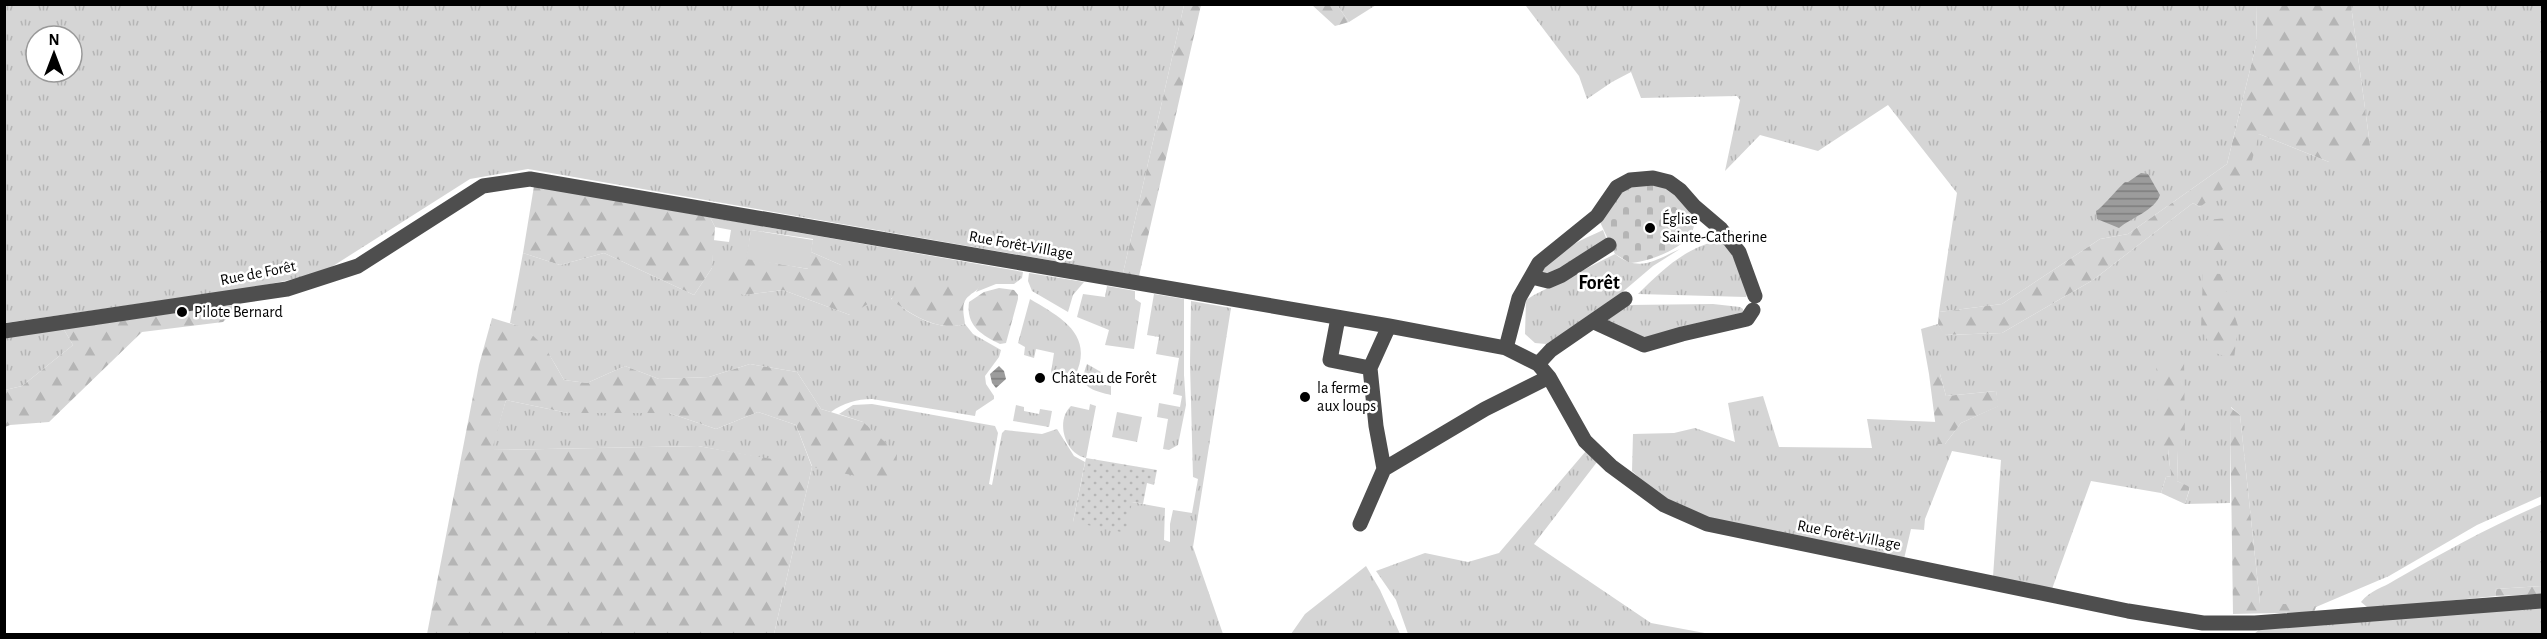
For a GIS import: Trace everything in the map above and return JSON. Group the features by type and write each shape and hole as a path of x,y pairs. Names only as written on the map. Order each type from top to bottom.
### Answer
{"street":[{"path":"1506,348 1520,298 1539,262 1597,216 1617,187 1630,180 1653,178 1669,182 1721,229 1739,252 1754,303 1747,319 1644,345 1594,322"},
{"name":"Rue Forêt-Village","path":"530,179 1506,348 1538,364 1549,377 1585,441 1611,466 1636,485 1664,505 1690,518 1758,536 2128,611 2203,623 2255,623 2542,601"},
{"name":"Rue de Forêt","path":"4,331 287,289 358,266 483,186 530,179"},
{"path":"1532,277 1548,281 1562,275 1610,245"},
{"path":"1538,364 1551,350 1594,322 1625,298"},
{"path":"1338,318 1330,360 1370,368"},
{"path":"1360,524 1384,469 1376,426 1370,368 1389,326"},
{"path":"1384,469 1485,409 1549,377"}],"green space":[{"path":"1528,4 2257,5 2256,45 2227,164 2128,234 2100,239 2002,304 1939,312 1957,193 1888,105 1818,151 1760,135 1725,171 1740,100 1737,96 1641,98 1631,72 1587,99 1579,76 1526,6"},
{"path":"4,5 1184,5 1123,273 528,169 470,179 322,273 256,287 5,323"},
{"path":"1184,5 1201,5 1139,276 1123,273"},
{"path":"1312,5 1337,5 1349,22 1335,26"},
{"path":"1337,5 1376,5 1349,22"},
{"path":"2257,5 2351,5 2370,145 2362,169 2329,162 2259,134 2250,168 2200,207 2193,203 2093,280 2002,333 1944,335 1938,324 1939,312 2002,304 2100,239 2128,234 2227,164 2256,45"},
{"path":"2351,5 2542,5 2542,496 2477,525 2389,576 2316,607 2312,604 2260,604 2240,415 2231,407 2230,503 2185,504 2190,488 2177,481 2178,450 2168,449 2171,476 2166,477 2161,493 2091,481 2052,589 1993,577 2001,460 1952,451 1925,519 1924,530 1911,529 1904,559 1693,516 1650,488 1632,471 1633,434 1674,433 1695,428 1735,442 1728,403 1763,396 1779,447 1872,448 1867,419 1937,422 1938,444 1945,444 1961,423 1998,406 1996,391 1946,396 1940,374 1929,374 1921,329 1938,324 1945,335 2002,333 2093,280 2193,203 2200,207 2259,134 2329,162 2370,145"},
{"path":"1637,182 1668,185 1690,210 1694,224 1691,234 1673,249 1650,259 1630,263 1615,254 1600,222 1621,193"},
{"path":"534,186 710,217 715,227 712,268 694,295 604,253 560,265 523,253"},
{"path":"710,217 1023,272 1022,278 1014,284 996,284 976,292 979,286 915,281 891,299 926,321 945,326 965,324 973,334 1001,350 999,357 985,376 986,384 994,399 976,411 975,416 872,399 850,402 831,412 821,409 797,372 750,364 709,377 659,379 625,366 587,383 564,380 543,346 529,333 510,323 523,253 560,265 604,253 694,295 712,268 713,240 729,242 731,230 715,227","holes":["751,230 813,239 811,252 841,265 850,315 783,290 743,295 733,251 748,251"]},
{"path":"2228,218 2231,250 2209,250 2206,220"},
{"path":"751,230 813,240 809,269 746,259"},
{"path":"1603,230 1608,243 1559,274 1542,273 1545,266 1559,253"},
{"path":"1717,241 1727,242 1748,293 1746,297 1638,294 1684,255 1705,244"},
{"path":"1680,249 1653,266 1599,312 1546,344 1535,343 1525,334 1526,300 1534,295 1615,254 1624,260 1640,264 1648,263"},
{"path":"733,251 748,251 747,258 808,269 811,252 841,265 871,302 850,315 783,290 743,295 719,283"},
{"path":"1029,273 1084,282 1073,295 1068,312 1032,291 1028,281"},
{"path":"2203,273 2221,274 2238,326 2234,359 2215,353 2201,329"},
{"path":"976,281 980,286 966,299 964,306 965,324 945,326 935,324 891,300 902,283"},
{"path":"1107,286 1135,291 1135,299 1141,303 1134,349 1105,345 1109,330 1077,317 1083,294 1105,297"},
{"path":"999,288 1014,290 1018,295 1006,343 1000,344 976,328 972,323 969,310 969,302 984,292"},
{"path":"1154,294 1184,299 1186,405 1178,445 1169,450 1163,449 1168,419 1157,417 1159,403 1180,407 1182,396 1173,394 1179,358 1156,354 1159,337 1147,335"},
{"path":"1030,299 1063,320 1077,338 1081,349 1075,376 1051,373 1054,353 1036,349 1034,358 1024,355 1025,347 1018,343"},
{"path":"1191,301 1231,308 1193,547 1223,634 774,634 812,467 863,422 839,414 853,405 872,404 995,426 998,433 989,484 992,485 1002,433 1005,430 1042,434 1057,429 1074,456 1085,462 1073,522 1132,502 1165,508 1164,540 1170,542 1173,510 1192,513 1198,479 1193,477"},
{"path":"241,304 223,322 142,332 49,422 5,427 5,390 22,386 73,345 63,328"},
{"path":"1713,304 1740,307 1743,309 1743,314 1641,339 1603,322 1628,305"},
{"path":"492,318 525,328 545,347 564,380 587,383 625,366 659,379 709,377 750,364 797,372 821,409 863,422 897,453 896,484 812,467 774,634 427,634 479,365","holes":["506,400 568,413 669,413 716,429 758,412 796,425 812,466 698,446 492,450"]},
{"path":"63,328 73,345 22,386 5,390 5,337"},
{"path":"2184,355 2185,446 2178,451 2177,481 2190,487 2185,504 2161,493 2166,477 2171,476 2168,449 2160,444 2156,362"},
{"path":"1087,364 1101,372 1099,384 1111,386 1111,395 1088,387 1084,378"},
{"path":"1929,374 1940,374 1946,396 1996,391 1999,406 1961,423 1945,444 1938,444"},
{"path":"506,400 568,413 669,413 716,429 758,412 796,425 812,467 698,446 491,450"},
{"path":"1090,404 1096,406 1086,458 1079,455 1068,444 1063,428 1066,412 1071,406 1089,410"},
{"path":"1016,405 1024,407 1024,411 1039,414 1040,409 1052,411 1049,427 1013,421"},
{"path":"2230,407 2240,415 2260,604 2313,604 2316,607 2314,612 2233,614"},
{"path":"1117,412 1142,417 1137,442 1112,437"},
{"path":"1586,451 1597,462 1534,544 1651,623 1710,634 1408,634 1396,600 1376,571 1425,553 1468,562 1499,553"},
{"path":"1086,458 1157,470 1154,485 1147,483 1143,504 1132,502 1126,533 1073,522"},
{"path":"2542,504 2542,586 2495,589 2496,596 2376,608 2367,607 2361,602 2373,592 2450,549"},
{"path":"1366,566 1400,634 1291,634 1305,614"},
{"path":"2542,586 2542,594 2496,596 2495,589"},
{"path":"2542,608 2542,634 2254,634 2261,628"}],"shaded area":[{"path":"2141,173 2148,174 2160,195 2153,205 2119,228 2097,219 2096,211 2125,182"},
{"path":"999,366 1004,371 1006,379 996,388 990,374"}],"place":[{"name":"Église Sainte-Catherine","path":"1650,228"},
{"name":"Pilote Bernard","path":"182,312"},
{"name":"Château de Forêt","path":"1040,378"},
{"name":"la ferme aux loups","path":"1305,397"}],"district":[{"name":"Forêt","path":"1599,283"}]}
